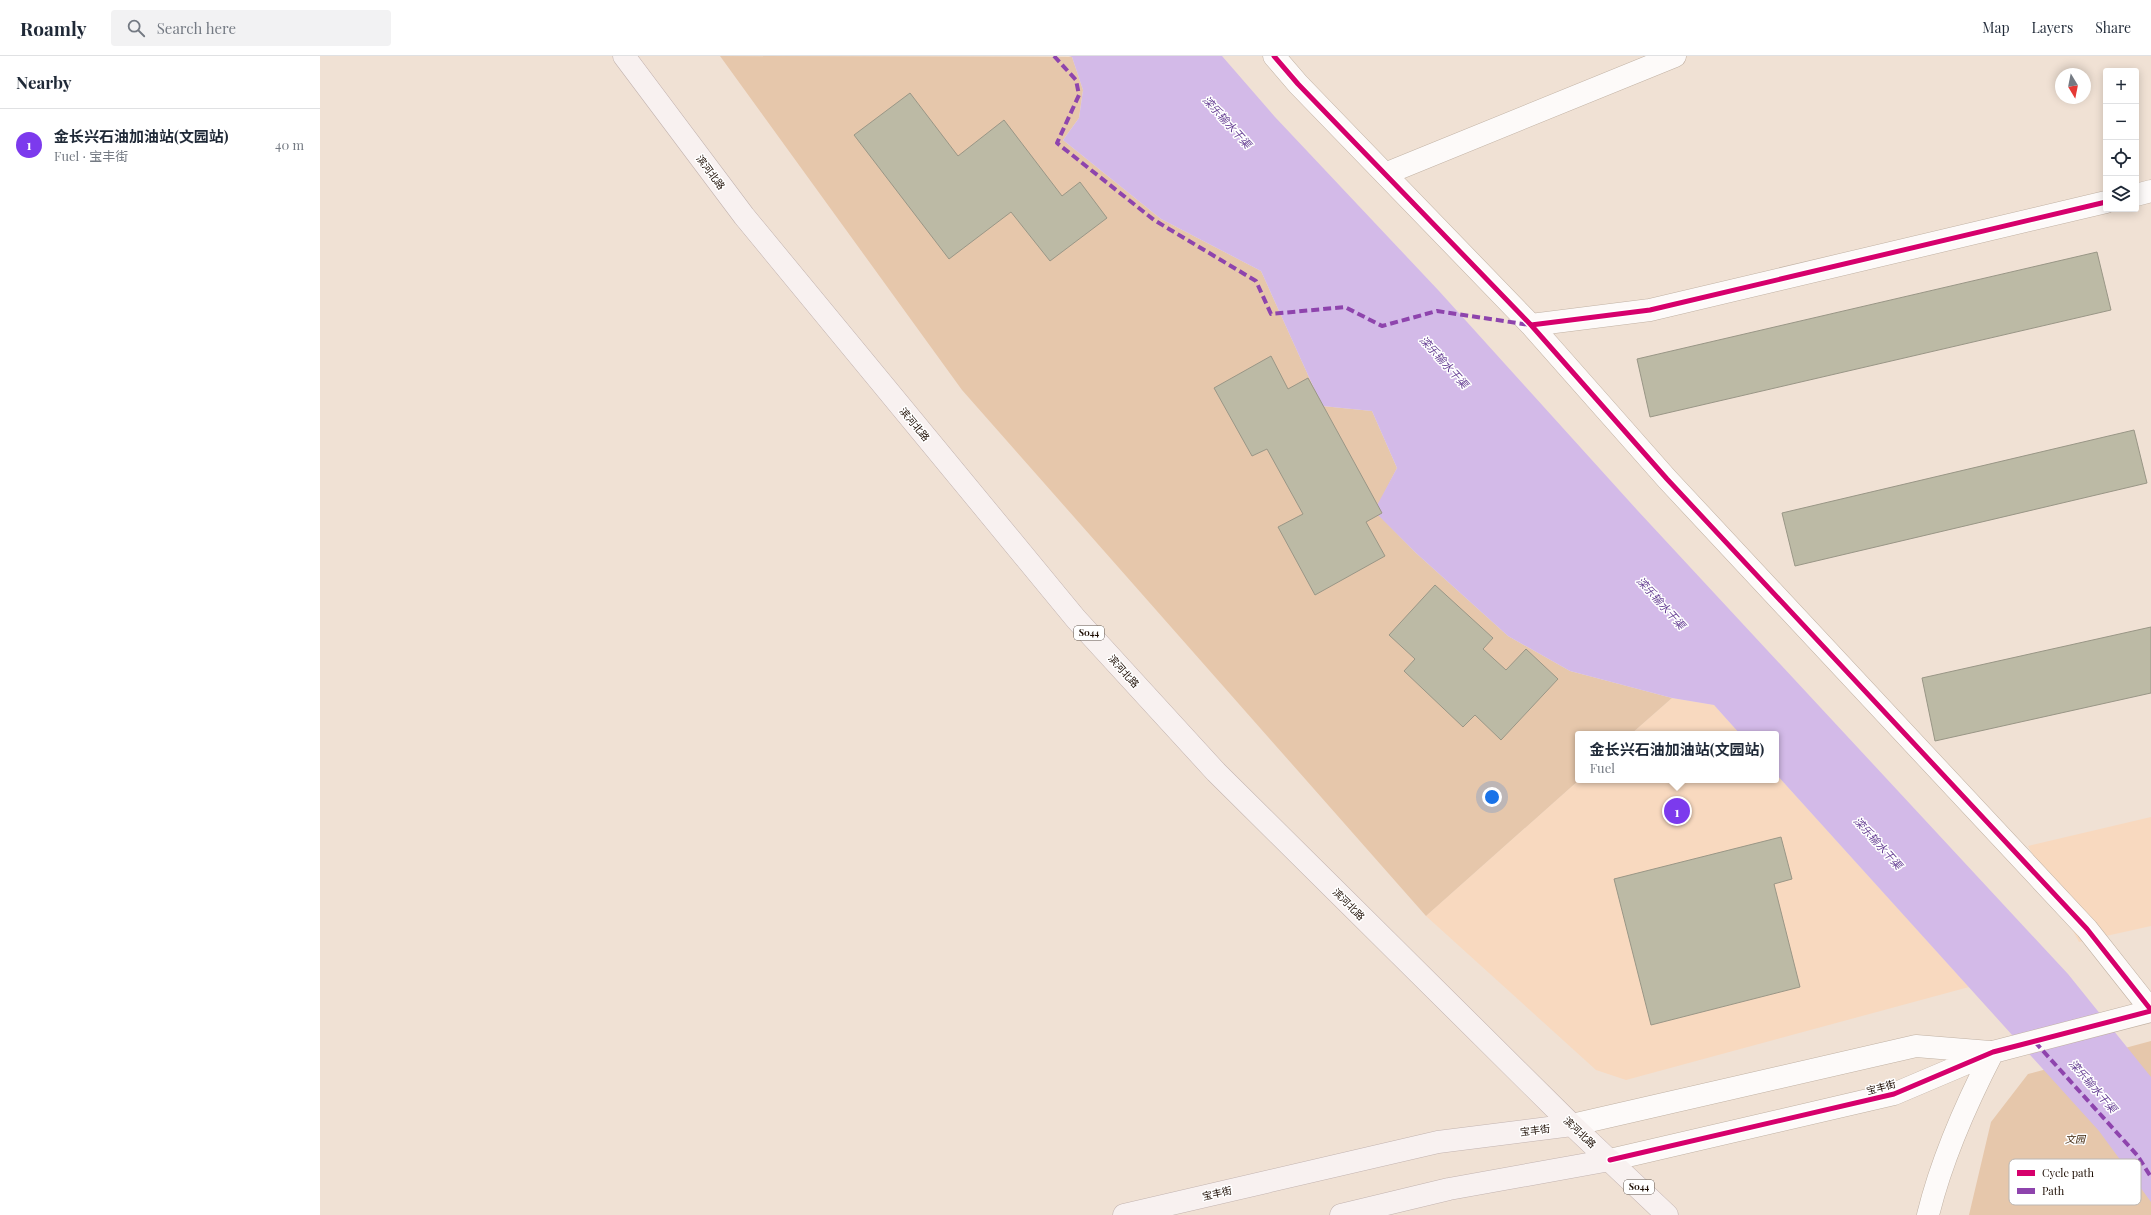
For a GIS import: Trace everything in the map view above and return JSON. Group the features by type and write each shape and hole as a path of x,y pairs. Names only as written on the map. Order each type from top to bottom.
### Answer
{"main road":[{"name":"滨河北路","path":"624,56 744,216 1076,619 1216,772 1572,1125 1667,1215"},
{"name":"宝丰街","path":"1124,1215 1438,1142 1572,1125"},
{"name":"宝丰街","path":"1341,1215 1449,1190 1610,1160"}],"street":[{"path":"1274,56 1298,84 1531,325 1667,479 2087,929 2151,1011"},
{"path":"1385,174 1675,56"},
{"path":"2139,194 2151,192"},
{"path":"1531,325 1650,310 2103,203"},
{"name":"宝丰街","path":"1610,1160 1894,1094 1993,1052 2151,1011"},
{"name":"宝丰街","path":"1572,1125 1916,1046 1993,1052"},
{"path":"1928,1215 1934,1192 1965,1107 1993,1052"}],"shaded area":[{"path":"1672,698 1714,705 1737,731 1634,731"},
{"path":"1779,777 1969,987 1626,1080 1596,1070 1426,916 1576,783 1779,783"},
{"path":"2151,817 2151,926 2079,942 2028,846"}],"green space":[{"path":"720,56 1072,57 1083,90 1079,118 1063,140 1161,219 1261,271 1322,406 1372,411 1397,468 1375,511 1416,553 1508,636 1570,671 1672,698 1634,731 1575,731 1576,783 1426,916 962,390"},
{"name":"文园","path":"2151,1041 2151,1215 1969,1215 1991,1122 2028,1074"}],"water":[{"name":"滦乐输水干渠","path":"1069,56 1222,56 1275,117 1439,291 1638,511 2068,974 2151,1077 2151,1202 2141,1188 2141,1159 2120,1159 2099,1131 1779,777 1779,731 1737,731 1714,705 1672,698 1570,671 1508,636 1416,553 1374,511 1397,468 1372,411 1322,406 1261,271 1161,219 1063,140 1079,118 1083,90 1072,57"}],"building":[{"path":"910,93 958,156 1004,120 1062,196 1080,182 1107,218 1050,261 1011,212 949,259 854,135"},
{"path":"2097,252 2111,310 1650,417 1637,359"},
{"path":"1271,356 1288,389 1308,378 1382,513 1366,522 1385,556 1315,595 1278,527 1303,514 1267,449 1252,456 1214,388"},
{"path":"2134,430 2147,483 1795,566 1782,513"},
{"path":"1435,585 1493,638 1483,649 1506,670 1526,649 1558,679 1501,740 1475,715 1463,727 1404,671 1415,659 1389,635"},
{"path":"2151,627 2151,693 1935,741 1922,678"},
{"path":"1781,837 1792,879 1774,884 1800,987 1651,1025 1614,879"}],"marked path":[{"path":"1054,56 1076,80 1079,95 1057,143 1154,220 1256,281 1271,314 1345,307 1382,326 1437,311 1530,325"},
{"path":"2035,1042 2140,1159"},
{"path":"2141,1161 2151,1177"}],"cycle path":[{"path":"1274,56 1298,84 1531,325 1667,479 2087,929 2151,1010"},
{"path":"1531,325 1650,310 2103,203"},
{"path":"1610,1160 1894,1094 1993,1052 2151,1011"}],"place":[{"name":"金长兴石油加油站(文园站)","path":"1677,811"}]}
